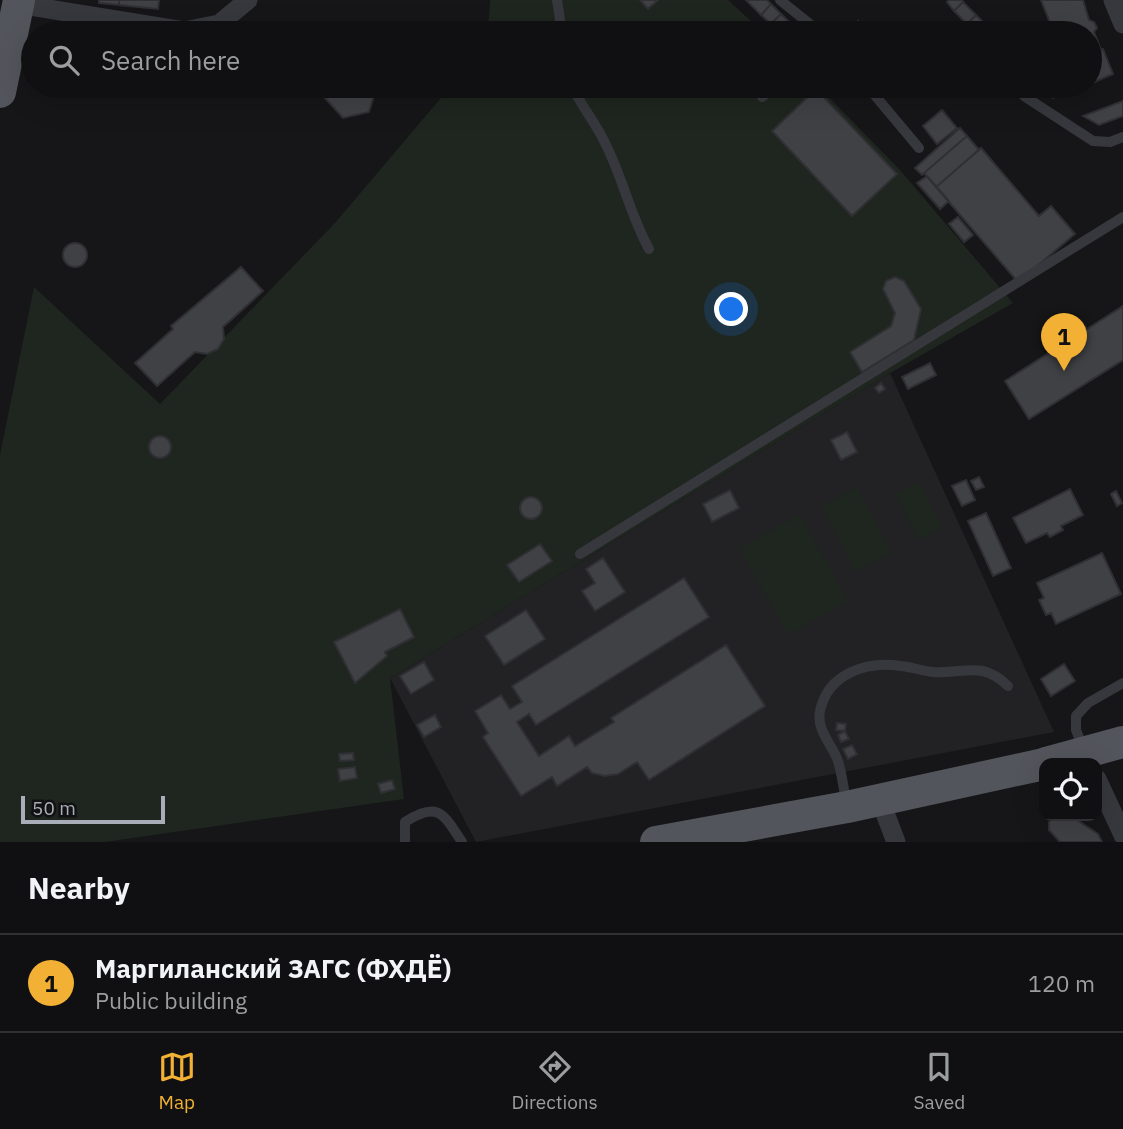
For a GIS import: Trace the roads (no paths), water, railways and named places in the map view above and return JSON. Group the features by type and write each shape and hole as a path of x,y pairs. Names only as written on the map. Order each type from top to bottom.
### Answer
{"main road":[{"path":"0,92 18,2"},
{"path":"1101,758 1123,743"},
{"path":"656,842 765,833 847,807 1039,764"}],"street":[{"path":"223,21 248,0"},
{"path":"1113,0 1123,24"},
{"path":"18,2 123,21"},
{"path":"1102,789 1123,835"},
{"path":"880,800 896,842"}],"lane":[{"path":"557,0 560,21"},
{"path":"780,0 806,21"},
{"path":"579,98 604,140 626,188 632,218 649,249"},
{"path":"877,98 919,148"},
{"path":"1027,98 1093,141 1110,142 1123,137"},
{"path":"580,554 1123,217"},
{"path":"847,807 838,761 821,727 820,718 824,698 840,678 852,670 884,665 943,673 975,669 997,676 1008,686"},
{"path":"1088,758 1076,730 1076,716 1088,703 1123,683"},
{"path":"405,842 405,822 435,811 443,813 462,842"}],"place":[{"name":"Маргиланский ЗАГС (ФХДЁ)","path":"1064,371"}]}
